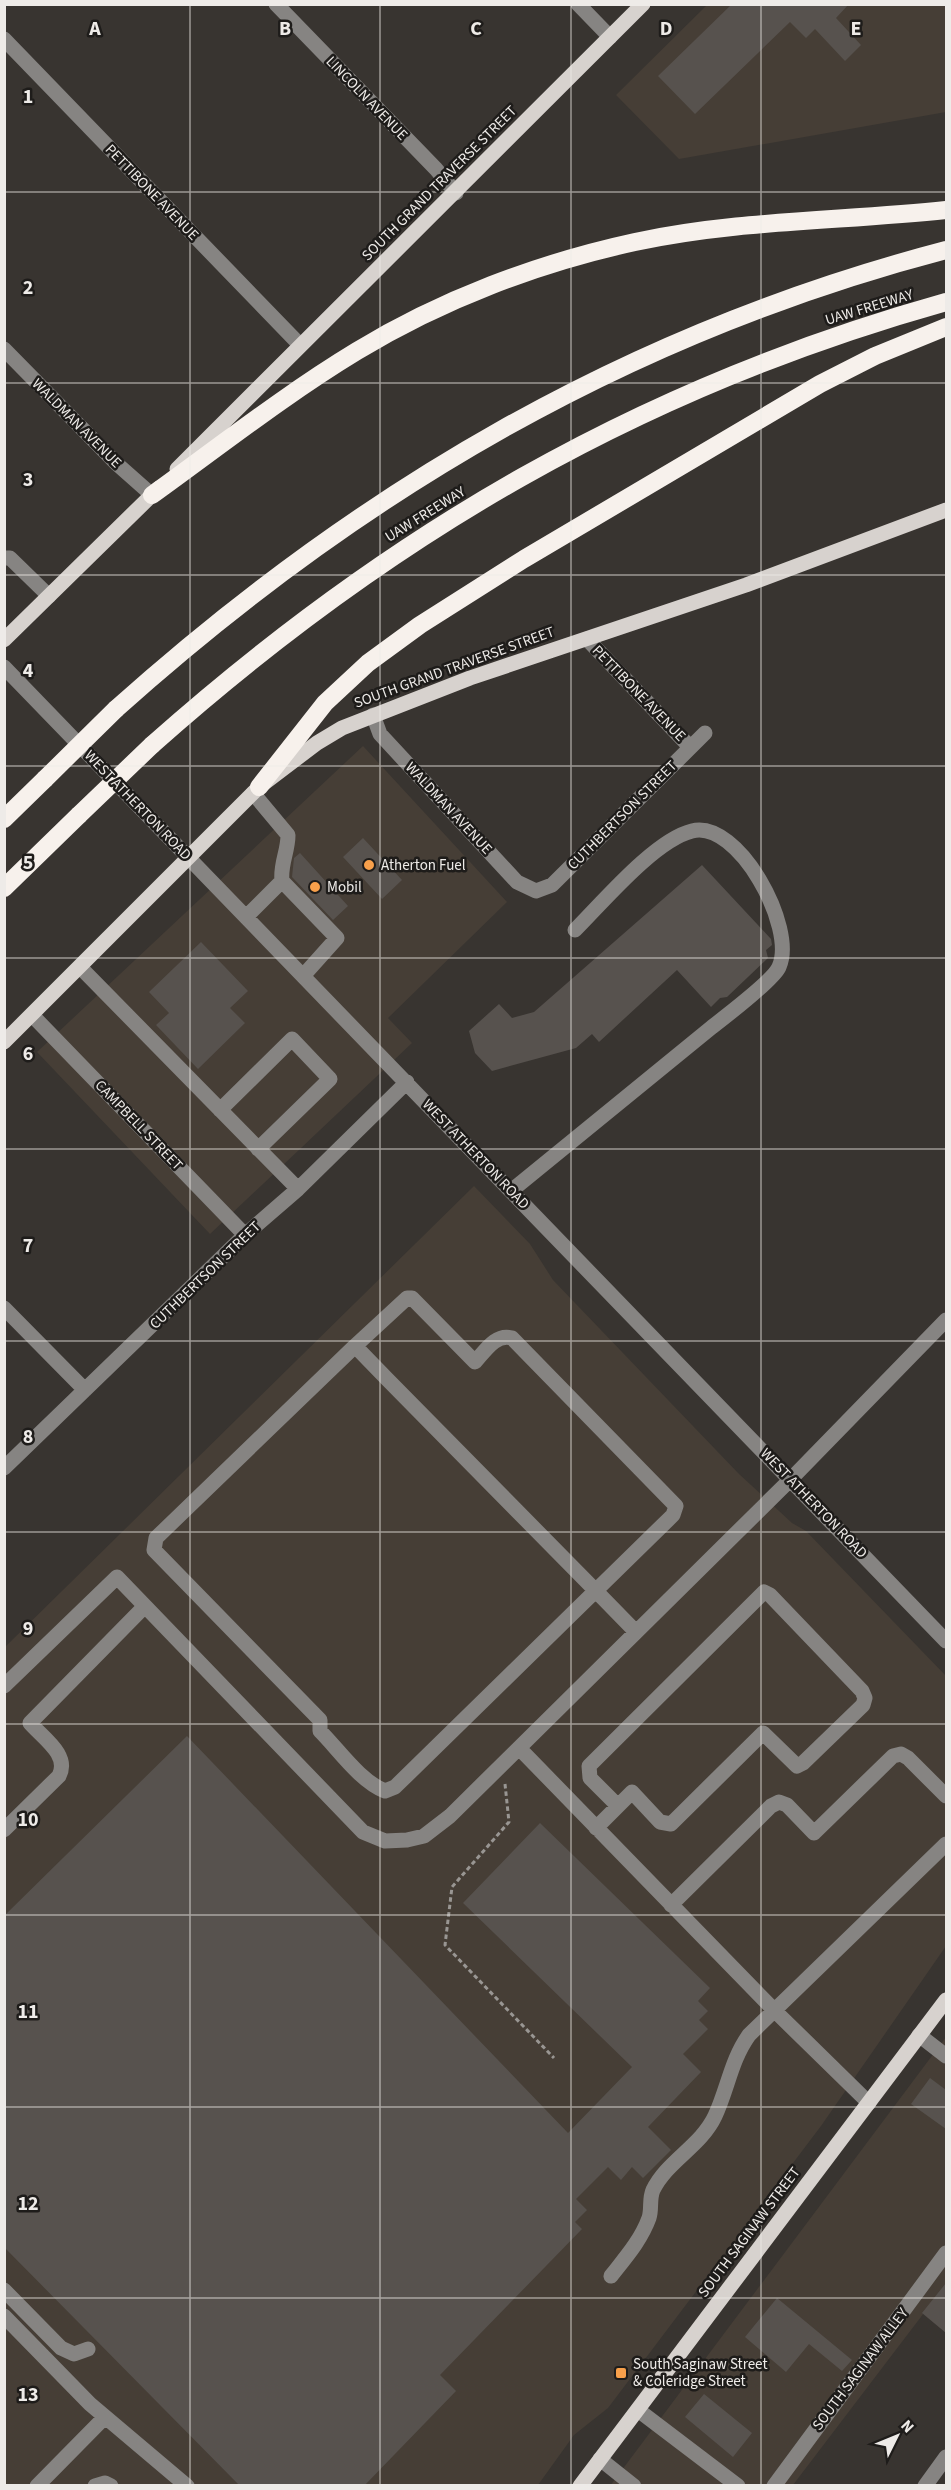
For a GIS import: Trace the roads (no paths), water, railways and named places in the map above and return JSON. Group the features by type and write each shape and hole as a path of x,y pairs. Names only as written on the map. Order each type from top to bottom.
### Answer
{"highway":[{"path":"152,495 311,380 358,350 456,301 531,271 598,251 673,235 946,210"},
{"path":"4,819 116,709 189,645 280,572 410,483 503,428 620,368 709,328 842,280 946,250"},
{"name":"UAW FREEWAY","path":"4,888 152,745 228,679 322,605 411,542 536,468 631,419 761,363 825,339 946,302"},
{"path":"256,790 325,704 368,663 420,625 524,559 820,384 875,356 946,327"}],"main road":[{"name":"SOUTH GRAND TRAVERSE STREET","path":"4,640 300,345 456,194 643,4"},
{"name":"SOUTH GRAND TRAVERSE STREET","path":"4,1042 256,790 317,743 373,715 470,678 746,585 946,510"},
{"name":"SOUTH SAGINAW STREET","path":"580,2486 946,2001"}],"street":[{"name":"LINCOLN AVENUE","path":"276,4 436,169 456,194"},
{"path":"578,4 610,37"},
{"name":"PETTIBONE AVENUE","path":"4,39 300,345"},
{"name":"WALDMAN AVENUE","path":"4,349 117,464 152,495"},
{"path":"4,558 10,558 49,596"},
{"name":"PETTIBONE AVENUE","path":"587,639 690,747"},
{"name":"WEST ATHERTON ROAD","path":"4,667 946,1641"},
{"name":"WALDMAN AVENUE","path":"373,715 380,734 517,882 536,891"},
{"name":"CUTHBERTSON STREET","path":"536,891 552,885 705,733"},
{"path":"256,790 288,835 288,847 280,867 282,881 337,938 303,976"},
{"path":"511,1191 739,1006 779,968 785,943 775,909 749,863 718,835 694,830 662,845 575,930"},
{"path":"246,917 282,881"},
{"path":"80,967 298,1189"},
{"name":"CAMPBELL STREET","path":"32,1015 245,1235"},
{"path":"220,1110 292,1039 330,1079 258,1149"},
{"name":"CUTHBERTSON STREET","path":"4,1468 245,1235 298,1189 407,1082"},
{"path":"412,1298 475,1362 497,1338 505,1336 512,1338 676,1506 673,1515 395,1787 385,1791 375,1787 320,1731 320,1720 154,1550 153,1544 163,1531 355,1346 401,1301 412,1298"},
{"path":"4,1308 85,1390"},
{"path":"4,1686 117,1577 363,1832 385,1840 424,1836 450,1816 519,1748 791,1479 946,1320"},
{"path":"355,1346 636,1632"},
{"path":"596,1828 618,1806 632,1792 660,1822 671,1824 763,1733 791,1762 797,1766 803,1763 863,1705 865,1698 862,1691 770,1595 764,1592 589,1766 590,1778 618,1806"},
{"path":"4,1830 60,1776 64,1767 62,1758 30,1723 146,1606"},
{"path":"519,1748 775,2011 869,2103"},
{"path":"671,1905 771,1806 779,1802 787,1805 814,1833 893,1756 900,1755 908,1758 946,1796"},
{"path":"611,2276 639,2241 650,2216 652,2192 663,2176 705,2133 715,2115 737,2053 749,2035 946,1844"},
{"path":"919,2035 946,2056"},
{"name":"SOUTH SAGINAW ALLEY","path":"774,2486 946,2253"},
{"path":"4,2290 61,2348 74,2354 88,2349"},
{"path":"4,2316 105,2417 187,2486"},
{"path":"638,2410 738,2486"},
{"path":"37,2486 105,2417"},
{"path":"925,2486 946,2457"},
{"path":"600,2460 634,2486"},
{"path":"95,2486 105,2483 111,2486"}],"place":[{"name":"Atherton Fuel","path":"369,865"},
{"name":"Mobil","path":"315,887"},
{"name":"South Saginaw Street & Coleridge Street","path":"621,2373"}]}
